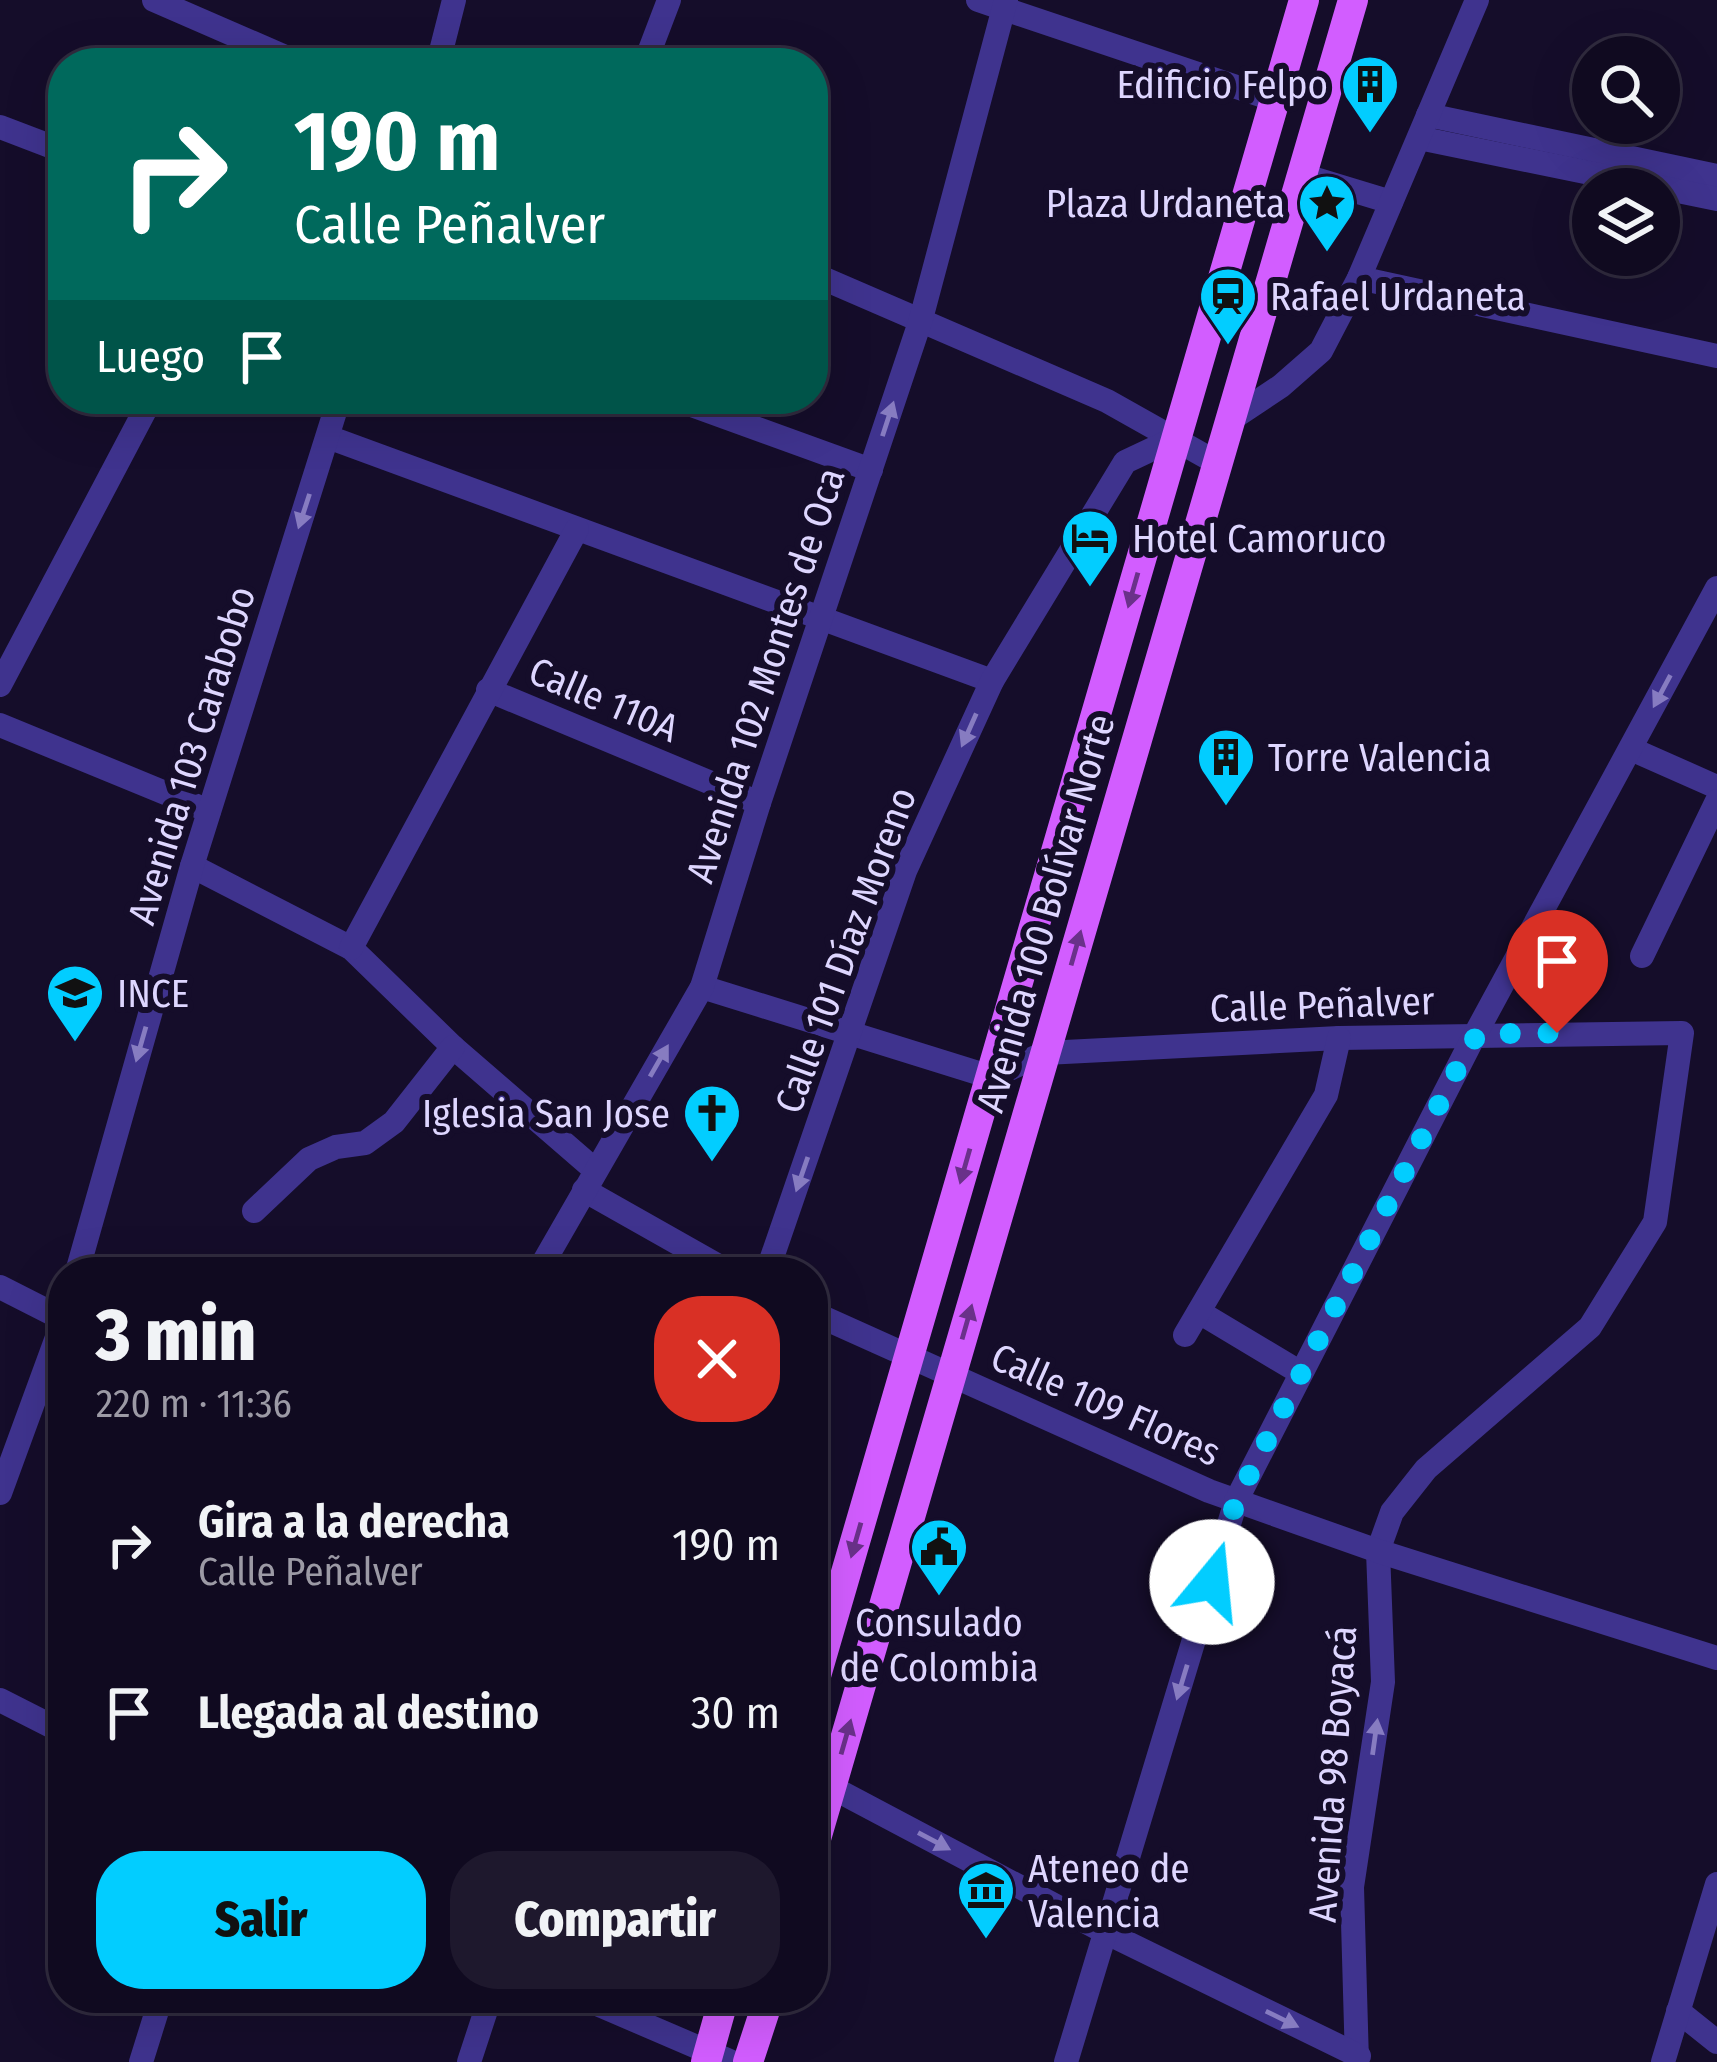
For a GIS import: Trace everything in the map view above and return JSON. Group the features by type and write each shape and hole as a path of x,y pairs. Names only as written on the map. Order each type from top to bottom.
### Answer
{"main road":[{"name":"Avenida 100 Bolívar Norte","path":"828,1635 1304,0"},
{"name":"Avenida 100 Bolívar Norte","path":"828,1796 1354,0"},
{"path":"716,2059 722,2013"},
{"path":"748,2062 764,2013"}],"street":[{"path":"154,0 264,48"},
{"path":"442,48 454,0"},
{"path":"651,48 669,0"},
{"path":"978,0 1006,5 1275,100"},
{"path":"1230,420 1321,351 1359,278 1477,0"},
{"name":"Avenida 102 Montes de Oca","path":"546,1257 702,987 921,319 1006,5"},
{"path":"0,127 48,145"},
{"path":"1423,127 1717,176"},
{"path":"1423,127 1717,199"},
{"path":"1302,176 1391,202"},
{"path":"1359,278 1716,355"},
{"path":"828,280 1107,401 1219,464"},
{"path":"0,685 144,414"},
{"name":"Avenida 103 Carabobo","path":"81,1257 192,866 335,414"},
{"path":"716,414 871,470"},
{"path":"328,437 992,681"},
{"name":"Calle 101 Díaz Moreno","path":"772,1257 905,871 992,681 1125,462 1178,437"},
{"path":"351,948 578,529"},
{"path":"1066,2062 1236,1501 1717,588"},
{"name":"Calle 110A","path":"488,690 759,803"},
{"path":"0,725 209,811"},
{"path":"1630,749 1717,787"},
{"path":"1642,956 1717,801"},
{"path":"192,866 351,948 590,1180 706,1257"},
{"path":"702,987 992,1076 1045,1053"},
{"name":"Calle Peñalver","path":"1045,1053 1339,1038 1675,1031"},
{"name":"Avenida 98 Boyacá","path":"1358,2059 1352,1887 1383,1682 1378,1551 1392,1512 1426,1468 1590,1327 1655,1222 1683,1035 1675,1031"},
{"path":"1185,1335 1326,1095 1339,1038"},
{"path":"254,1211 309,1159 364,1142 394,1122 453,1047"},
{"path":"0,1287 48,1312"},
{"path":"1199,1312 1301,1373"},
{"name":"Calle 109 Flores","path":"828,1318 1236,1501 1717,1658"},
{"path":"0,1493 48,1361"},
{"path":"0,1700 48,1724"},
{"path":"831,1786 1105,1932 1358,2059"},
{"path":"1664,2062 1717,1884"},
{"path":"1678,2012 1717,2042"},
{"path":"141,2062 156,2013"},
{"path":"470,2062 485,2013"},
{"path":"616,2013 716,2059"}],"place":[{"name":"Edificio Felpo","path":"1370,135"},
{"name":"Plaza Urdaneta","path":"1327,254"},
{"name":"Rafael Urdaneta","path":"1228,347"},
{"name":"Hotel Camoruco","path":"1090,589"},
{"name":"Torre Valencia","path":"1226,808"},
{"name":"INCE","path":"75,1044"},
{"name":"Iglesia San Jose","path":"712,1164"},
{"name":"Consulado de Colombia","path":"939,1598"},
{"name":"Ateneo de Valencia","path":"986,1941"}],"route":[{"path":"1212,1582 1236,1501 1470,1044 1479,1034 1557,1033"}]}
